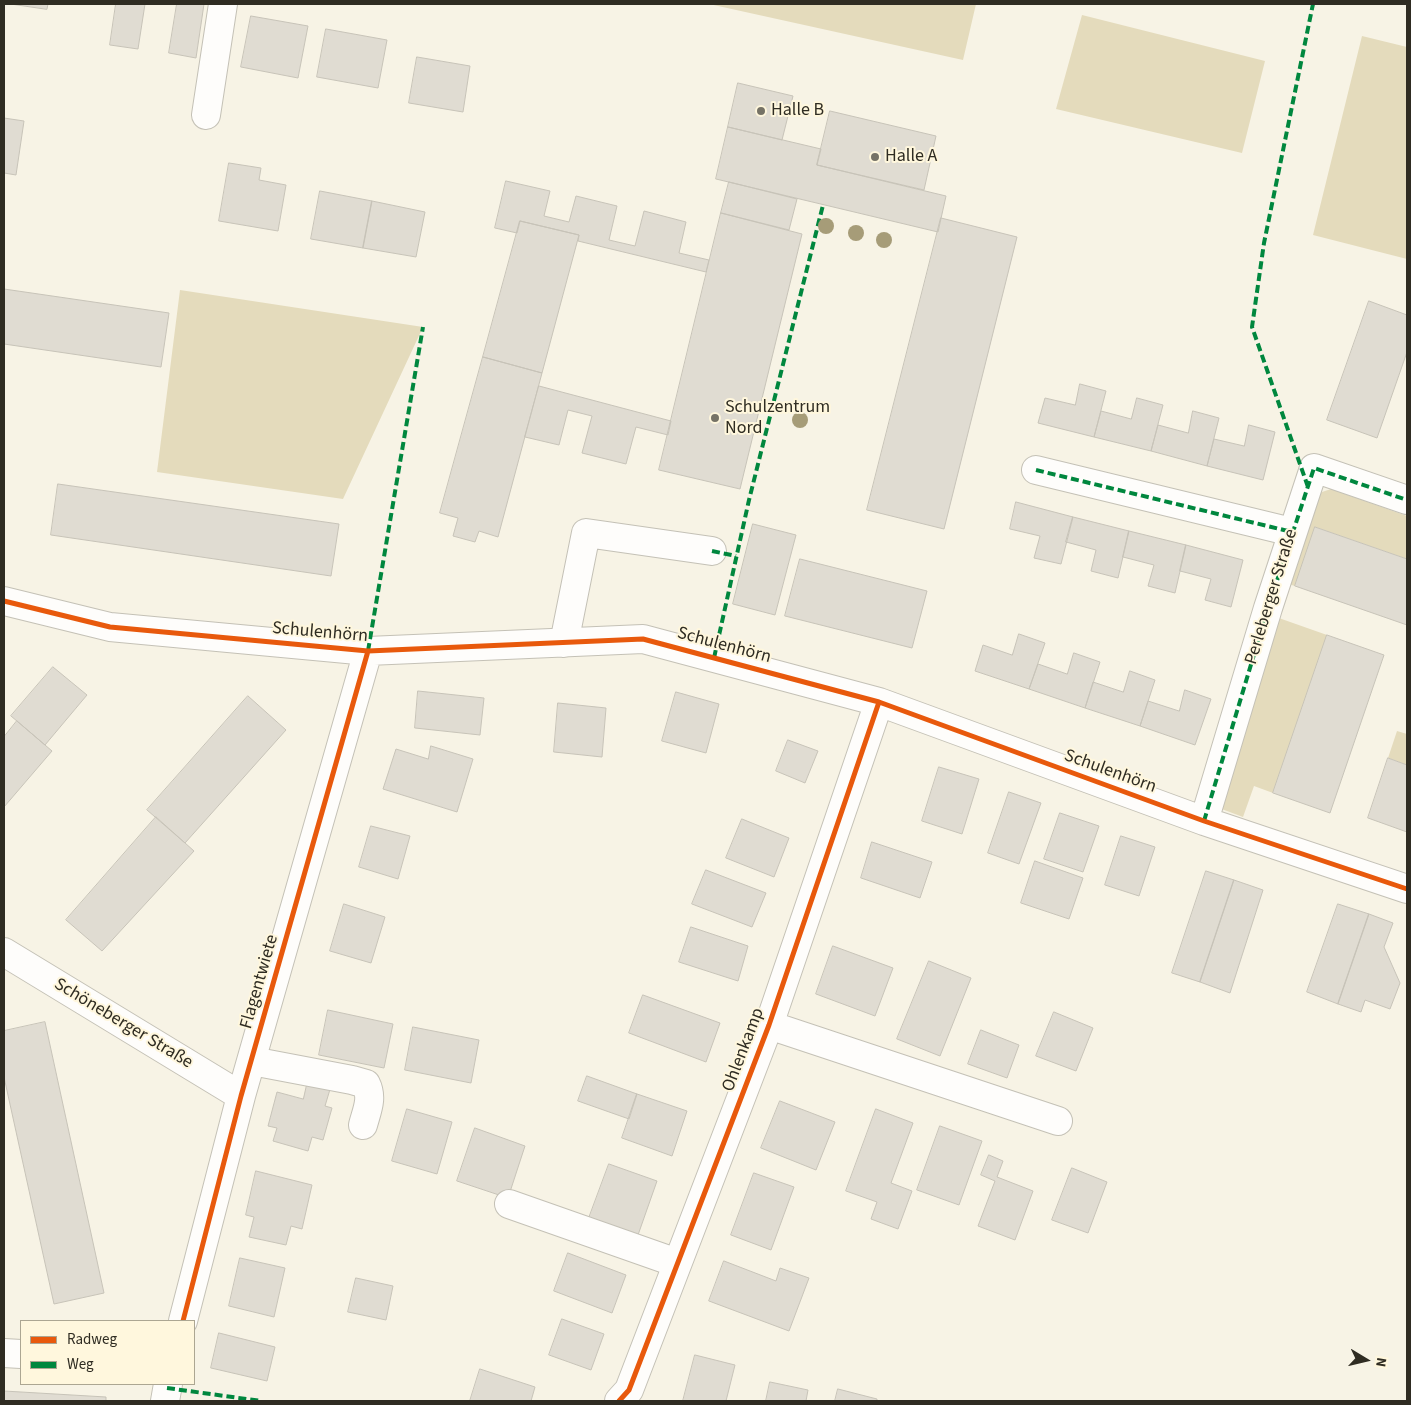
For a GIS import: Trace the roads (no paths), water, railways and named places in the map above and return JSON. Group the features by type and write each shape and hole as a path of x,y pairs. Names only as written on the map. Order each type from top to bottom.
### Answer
{"street":[{"path":"206,115 223,4"},
{"name":"Perleberger Straße","path":"1204,821 1292,532 1314,468 1407,500"},
{"path":"1036,470 1292,532"},
{"path":"564,642 586,533 712,552"},
{"name":"Schulenhörn","path":"4,601 110,627 368,652 643,639 880,702 1204,821 1407,889"},
{"name":"Flagentwiete","path":"182,1320 242,1096 368,652"},
{"name":"Ohlenkamp","path":"619,1401 629,1390 769,1025 880,702"},
{"name":"Schöneberger Straße","path":"4,952 242,1096"},
{"name":"Ohlenkamp","path":"769,1025 1058,1121"},
{"path":"252,1061 366,1084 370,1092 370,1098 363,1125"},
{"path":"509,1204 677,1263"},
{"path":"4,1353 20,1354"},
{"path":"165,1401 168,1385"}],"place":[{"name":"Halle B","path":"761,111"},
{"name":"Halle A","path":"875,157"},
{"name":"Schulzentrum Nord","path":"715,418"}]}
